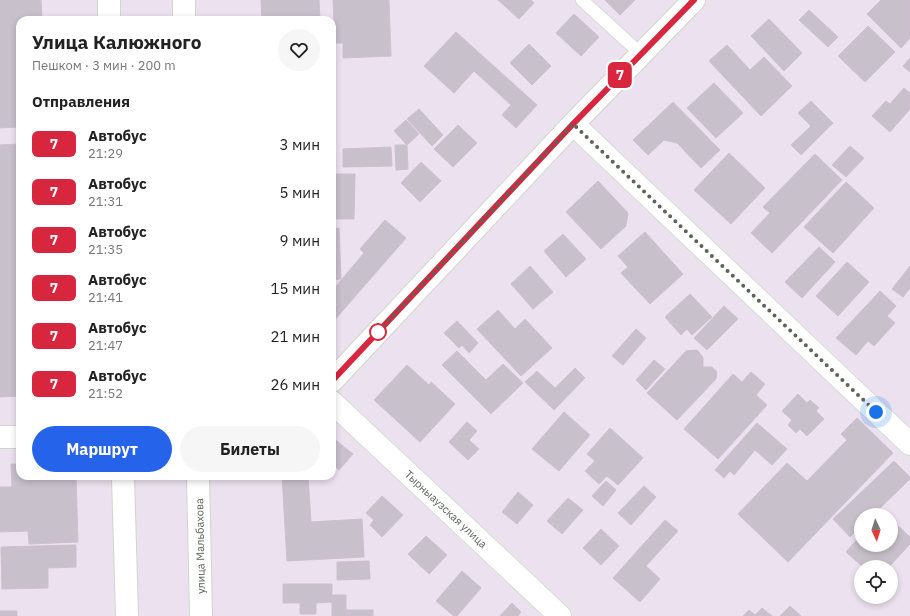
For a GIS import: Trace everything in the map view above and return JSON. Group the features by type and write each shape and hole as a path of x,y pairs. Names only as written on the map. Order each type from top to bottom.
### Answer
{"street":[{"path":"109,0 109,16"},
{"path":"184,0 184,16"},
{"path":"336,377 573,124 694,0"},
{"path":"573,124 910,444"},
{"name":"Тырныаузская улица","path":"336,406 560,616"},
{"path":"0,437 16,437"},
{"path":"123,480 127,616"},
{"name":"улица Мальбахова","path":"198,480 201,616"}],"lane":[{"path":"582,0 640,54"}],"building":[{"path":"0,0 41,0 42,16 16,16 16,127 0,128"},
{"path":"261,0 319,0 320,16 262,16"},
{"path":"333,0 389,0 391,56 343,58 343,43 336,43 336,16 334,16"},
{"path":"498,0 531,0 534,3 519,19"},
{"path":"605,0 635,0 620,15"},
{"path":"881,0 910,0 910,38 901,48 867,14"},
{"path":"809,10 838,37 828,47 799,20"},
{"path":"574,14 599,37 581,56 556,33"},
{"path":"769,19 802,53 784,71 751,36"},
{"path":"868,26 895,52 865,82 838,56"},
{"path":"456,32 537,105 516,128 502,115 511,105 474,71 454,93 424,66"},
{"path":"529,44 551,66 532,85 510,63"},
{"path":"727,45 750,70 764,57 792,86 761,116 709,61"},
{"path":"910,58 910,72 903,66"},
{"path":"714,83 743,113 716,138 687,108"},
{"path":"904,88 910,93 910,109 890,132 872,116 886,101 890,104"},
{"path":"811,101 833,123 801,155 791,145 811,126 798,113"},
{"path":"673,102 720,150 701,168 677,143 664,140 648,155 633,140"},
{"path":"419,109 443,135 432,146 407,119"},
{"path":"406,120 419,134 407,145 394,131"},
{"path":"458,125 477,143 453,167 434,149"},
{"path":"16,144 16,396 0,397 0,145"},
{"path":"395,145 407,145 408,169 396,170"},
{"path":"850,146 864,158 846,177 832,165"},
{"path":"391,147 392,166 343,167 343,149"},
{"path":"729,153 765,188 731,224 694,190"},
{"path":"815,154 842,180 772,253 751,233 770,213 763,207"},
{"path":"421,162 441,181 420,202 401,183"},
{"path":"336,174 355,174 354,219 336,219"},
{"path":"598,181 628,213 626,226 601,249 566,212"},
{"path":"846,182 874,208 833,253 804,227"},
{"path":"385,220 406,238 336,318 336,286 364,253 360,249"},
{"path":"336,228 339,228 341,279 336,280"},
{"path":"645,232 683,274 650,304 621,273 628,267 618,256"},
{"path":"563,234 586,259 566,277 544,251"},
{"path":"819,247 835,262 802,298 785,282"},
{"path":"847,262 869,282 838,316 816,296"},
{"path":"530,266 553,292 533,309 511,284"},
{"path":"910,266 910,288 903,297 892,289"},
{"path":"880,291 896,306 887,316 895,323 874,346 868,341 856,355 836,338"},
{"path":"690,294 712,317 692,335 687,329 681,335 665,317"},
{"path":"724,306 738,319 707,350 694,338"},
{"path":"498,310 515,329 525,319 552,348 521,376 477,329"},
{"path":"457,321 478,343 469,353 462,345 459,348 444,333"},
{"path":"636,329 646,338 623,365 612,356"},
{"path":"697,350 703,357 703,367 712,367 717,372 716,379 677,420 647,393 686,351"},
{"path":"457,351 486,380 503,364 523,383 491,414 442,365"},
{"path":"654,360 665,369 646,390 636,380"},
{"path":"407,365 429,385 431,382 455,404 420,442 374,400"},
{"path":"575,368 585,378 554,410 525,382 537,371 555,388"},
{"path":"751,372 765,384 756,395 767,405 718,459 684,429 733,374 742,382"},
{"path":"798,394 807,403 810,400 819,408 816,411 824,419 807,436 800,429 796,433 788,425 792,420 782,411"},
{"path":"564,412 590,435 559,471 532,449"},
{"path":"857,418 893,453 788,562 738,514 787,463 807,481 847,440 841,434"},
{"path":"467,422 477,431 469,440 479,449 468,460 449,442"},
{"path":"757,423 787,449 772,465 755,450 734,475 730,471 724,478 715,470"},
{"path":"610,428 643,458 618,485 607,476 599,484 585,471 595,461 587,454"},
{"path":"336,440 353,454 339,470 336,467"},
{"path":"894,461 910,477 910,479 880,508 854,508 854,533 850,537 833,519"},
{"path":"11,464 16,464 16,480 76,480 78,542 29,544 28,531 0,532 0,487 12,487"},
{"path":"282,480 308,480 311,522 362,519 364,557 287,561"},
{"path":"606,481 616,490 603,506 592,496"},
{"path":"644,486 656,497 631,525 618,513"},
{"path":"518,492 533,505 517,524 502,512"},
{"path":"382,496 403,515 382,537 370,525 374,520 366,513"},
{"path":"568,498 583,510 562,534 547,521"},
{"path":"665,520 678,531 646,566 660,579 640,602 613,578"},
{"path":"898,526 910,537 910,544 895,560 855,560 846,552 854,543 854,552 898,552"},
{"path":"601,529 619,546 601,565 583,548"},
{"path":"426,536 447,555 429,574 408,554"},
{"path":"76,545 76,567 48,568 48,588 2,589 1,547"},
{"path":"369,561 370,579 337,580 337,562"},
{"path":"462,571 481,588 457,616 454,616 436,601"},
{"path":"283,584 332,584 332,602 316,603 316,614 300,614 300,603 283,603"},
{"path":"332,595 346,595 346,610 373,610 373,616 332,616"},
{"path":"512,603 521,612 518,616 500,616"},
{"path":"790,606 801,616 780,616"},
{"path":"762,608 772,616 743,616 749,610 755,615"},
{"path":"0,611 17,611 17,616 0,616"}],"bus line":[{"name":"7","path":"336,377 573,124 694,0"}],"route":[{"path":"378,332 376,334 573,124 876,412"}]}
